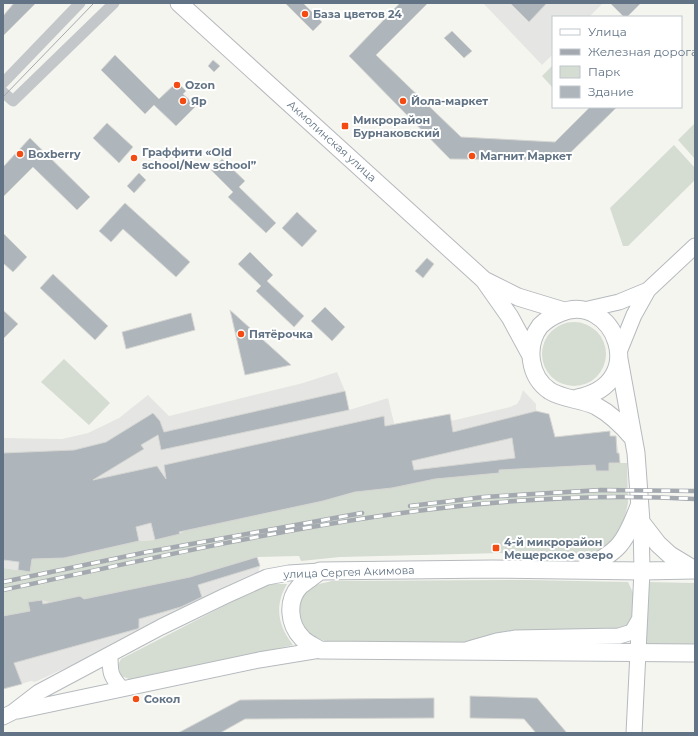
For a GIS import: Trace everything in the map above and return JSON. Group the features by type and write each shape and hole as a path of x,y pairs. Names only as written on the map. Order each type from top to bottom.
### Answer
{"main road":[{"name":"Акмолинская улица","path":"180,3 484,280"},
{"path":"484,280 510,317 530,354 533,368 539,381 562,397 577,398 589,396 610,382 616,371 619,355 634,315 648,290 695,246"},
{"path":"484,280 518,297 564,311"},
{"path":"530,354 533,339 540,326 551,316 564,311 584,310 618,302 648,290"},
{"path":"584,310 597,316 609,325 616,338 639,480 642,571 634,733"},
{"path":"577,398 596,406 611,415 633,438"},
{"path":"580,570 602,560 622,544 629,532 639,504"},
{"path":"641,522 658,544 670,555 695,570"},
{"name":"улица Сергея Акимова","path":"8,714 39,692 161,627 267,577 289,573 320,571 493,569 642,571 695,570"},
{"path":"320,571 299,587 292,600 290,614 294,628 302,639 320,650"},
{"path":"463,650 497,641 516,638 619,636 632,632 639,620"},
{"name":"улица Сергея Акимова","path":"8,714 259,660 320,650 695,653"},
{"path":"110,655 110,671 112,679 122,689"}],"street":[{"path":"3,83 80,3"},
{"path":"3,92 13,101 114,3"}],"shaded area":[{"path":"483,3 603,3 590,16 552,16 552,55 542,65"},
{"path":"337,372 345,391 349,410 388,398 395,427 451,423 451,421 510,407 517,404 523,390 536,404 536,411 545,438 610,431 610,436 616,436 620,463 609,463 609,471 596,471 595,465 499,470 499,473 435,479 355,492 323,501 187,530 180,534 155,540 139,541 64,558 33,559 30,572 3,568 3,438 62,439 88,433 119,418 148,395 169,416 303,383"},
{"path":"257,557 260,566 258,575 135,636 35,682 31,681 3,689 3,616 42,600 80,596 84,599 190,577"}],"green space":[{"path":"552,66 552,87 542,76"},
{"path":"695,123 695,159 678,140"},
{"path":"674,145 695,168 695,180 628,246 623,246 610,208"},
{"path":"568,322 580,322 597,331 604,342 606,354 604,366 597,377 580,386 568,386 556,381 547,372 542,360 542,348 547,336 556,327"},
{"path":"64,359 110,403 89,425 41,382"},
{"path":"609,463 627,463 628,503 621,534 601,551 588,556 562,557 502,553 340,557 301,561 299,556 257,557 190,577 84,599 80,596 50,602 42,600 30,611 3,616 3,568 30,572 32,559 64,558 139,541 155,540 180,534 186,530 323,501 355,492 435,479 499,473 499,470 595,465 596,471 609,471"},
{"path":"528,580 628,582 635,597 632,627 473,643 330,642 312,635 300,620 300,606 304,594 311,587 332,581"},
{"path":"646,582 695,583 695,645 646,644"},
{"path":"271,584 287,584 280,600 279,608 281,623 284,631 293,645 140,680 132,680 121,676 118,665 121,659 263,586"}],"building":[{"path":"14,3 36,3 3,36 3,16"},
{"name":"База цветов 24","path":"285,3 303,3 322,22 313,31"},
{"path":"400,3 428,3 376,55 461,137 555,142 589,108 616,108 563,160 450,159 349,56"},
{"path":"510,3 547,3 529,22"},
{"path":"610,3 641,3 628,16 623,16"},
{"path":"452,31 472,51 464,58 444,38"},
{"path":"115,55 159,99 177,82 186,91 183,94 196,106 176,126 154,105 145,114 101,70"},
{"path":"213,60 220,66 214,72 208,66"},
{"path":"107,123 133,147 119,163 93,138"},
{"path":"30,138 90,197 77,210 33,167 3,197 3,167"},
{"path":"222,159 245,181 239,187 276,223 266,233 228,197 233,192 211,170"},
{"path":"139,173 146,180 134,193 127,186"},
{"path":"125,203 190,262 176,277 123,229 111,242 99,231"},
{"path":"297,212 317,231 302,247 282,228"},
{"path":"3,233 27,257 13,272 3,263"},
{"path":"250,252 273,275 267,281 304,316 294,327 256,291 261,286 238,264"},
{"path":"427,258 434,264 423,278 415,271"},
{"path":"53,274 108,326 95,340 40,288"},
{"path":"325,307 345,327 332,341 311,321"},
{"path":"3,310 18,324 3,339"},
{"path":"230,310 291,365 245,375"},
{"path":"191,313 195,330 126,349 122,332"},
{"path":"345,391 349,410 161,450 158,435 141,445 144,449 93,480 157,466 166,479 164,465 384,416 385,426 450,414 453,432 536,411 549,414 555,437 610,431 610,436 616,436 617,453 619,453 620,463 609,463 609,471 596,471 595,465 499,470 499,473 435,479 392,488 355,492 323,501 179,532 180,534 155,540 151,523 136,527 139,541 64,558 32,559 30,572 18,570 19,562 3,560 3,453 74,450 106,442 153,413 160,421 164,432","holes":["512,438 515,458 414,470 412,461"]},
{"path":"257,557 260,566 198,585 202,597 181,607 139,619 139,628 137,629 14,663 22,684 3,689 3,616 30,611 28,602 42,600 43,604 80,596 84,599 190,577"},
{"path":"470,696 537,698 567,733 536,733 524,719 470,718"},
{"path":"434,698 434,718 245,719 220,733 178,733 240,700"}],"tram line":[{"path":"3,97 94,3"}],"railway":[{"path":"410,506 484,497 601,490 695,491"},
{"path":"3,590 260,536 346,521 433,509 520,501 607,497 695,499"},
{"path":"3,582 147,552 362,513"}],"place":[{"name":"База цветов 24","path":"305,14"},
{"name":"Ozon","path":"177,85"},
{"name":"Яр","path":"183,101"},
{"name":"Йола-маркет","path":"403,101"},
{"name":"Микрорайон Бурнаковский","path":"345,126"},
{"name":"Boxberry","path":"20,154"},
{"name":"Магнит Маркет","path":"472,156"},
{"name":"Граффити «Old school/New school”","path":"134,158"},
{"name":"Пятёрочка","path":"241,334"},
{"name":"4-й микрорайон Мещерское озеро","path":"496,548"},
{"name":"Сокол","path":"136,699"}]}
